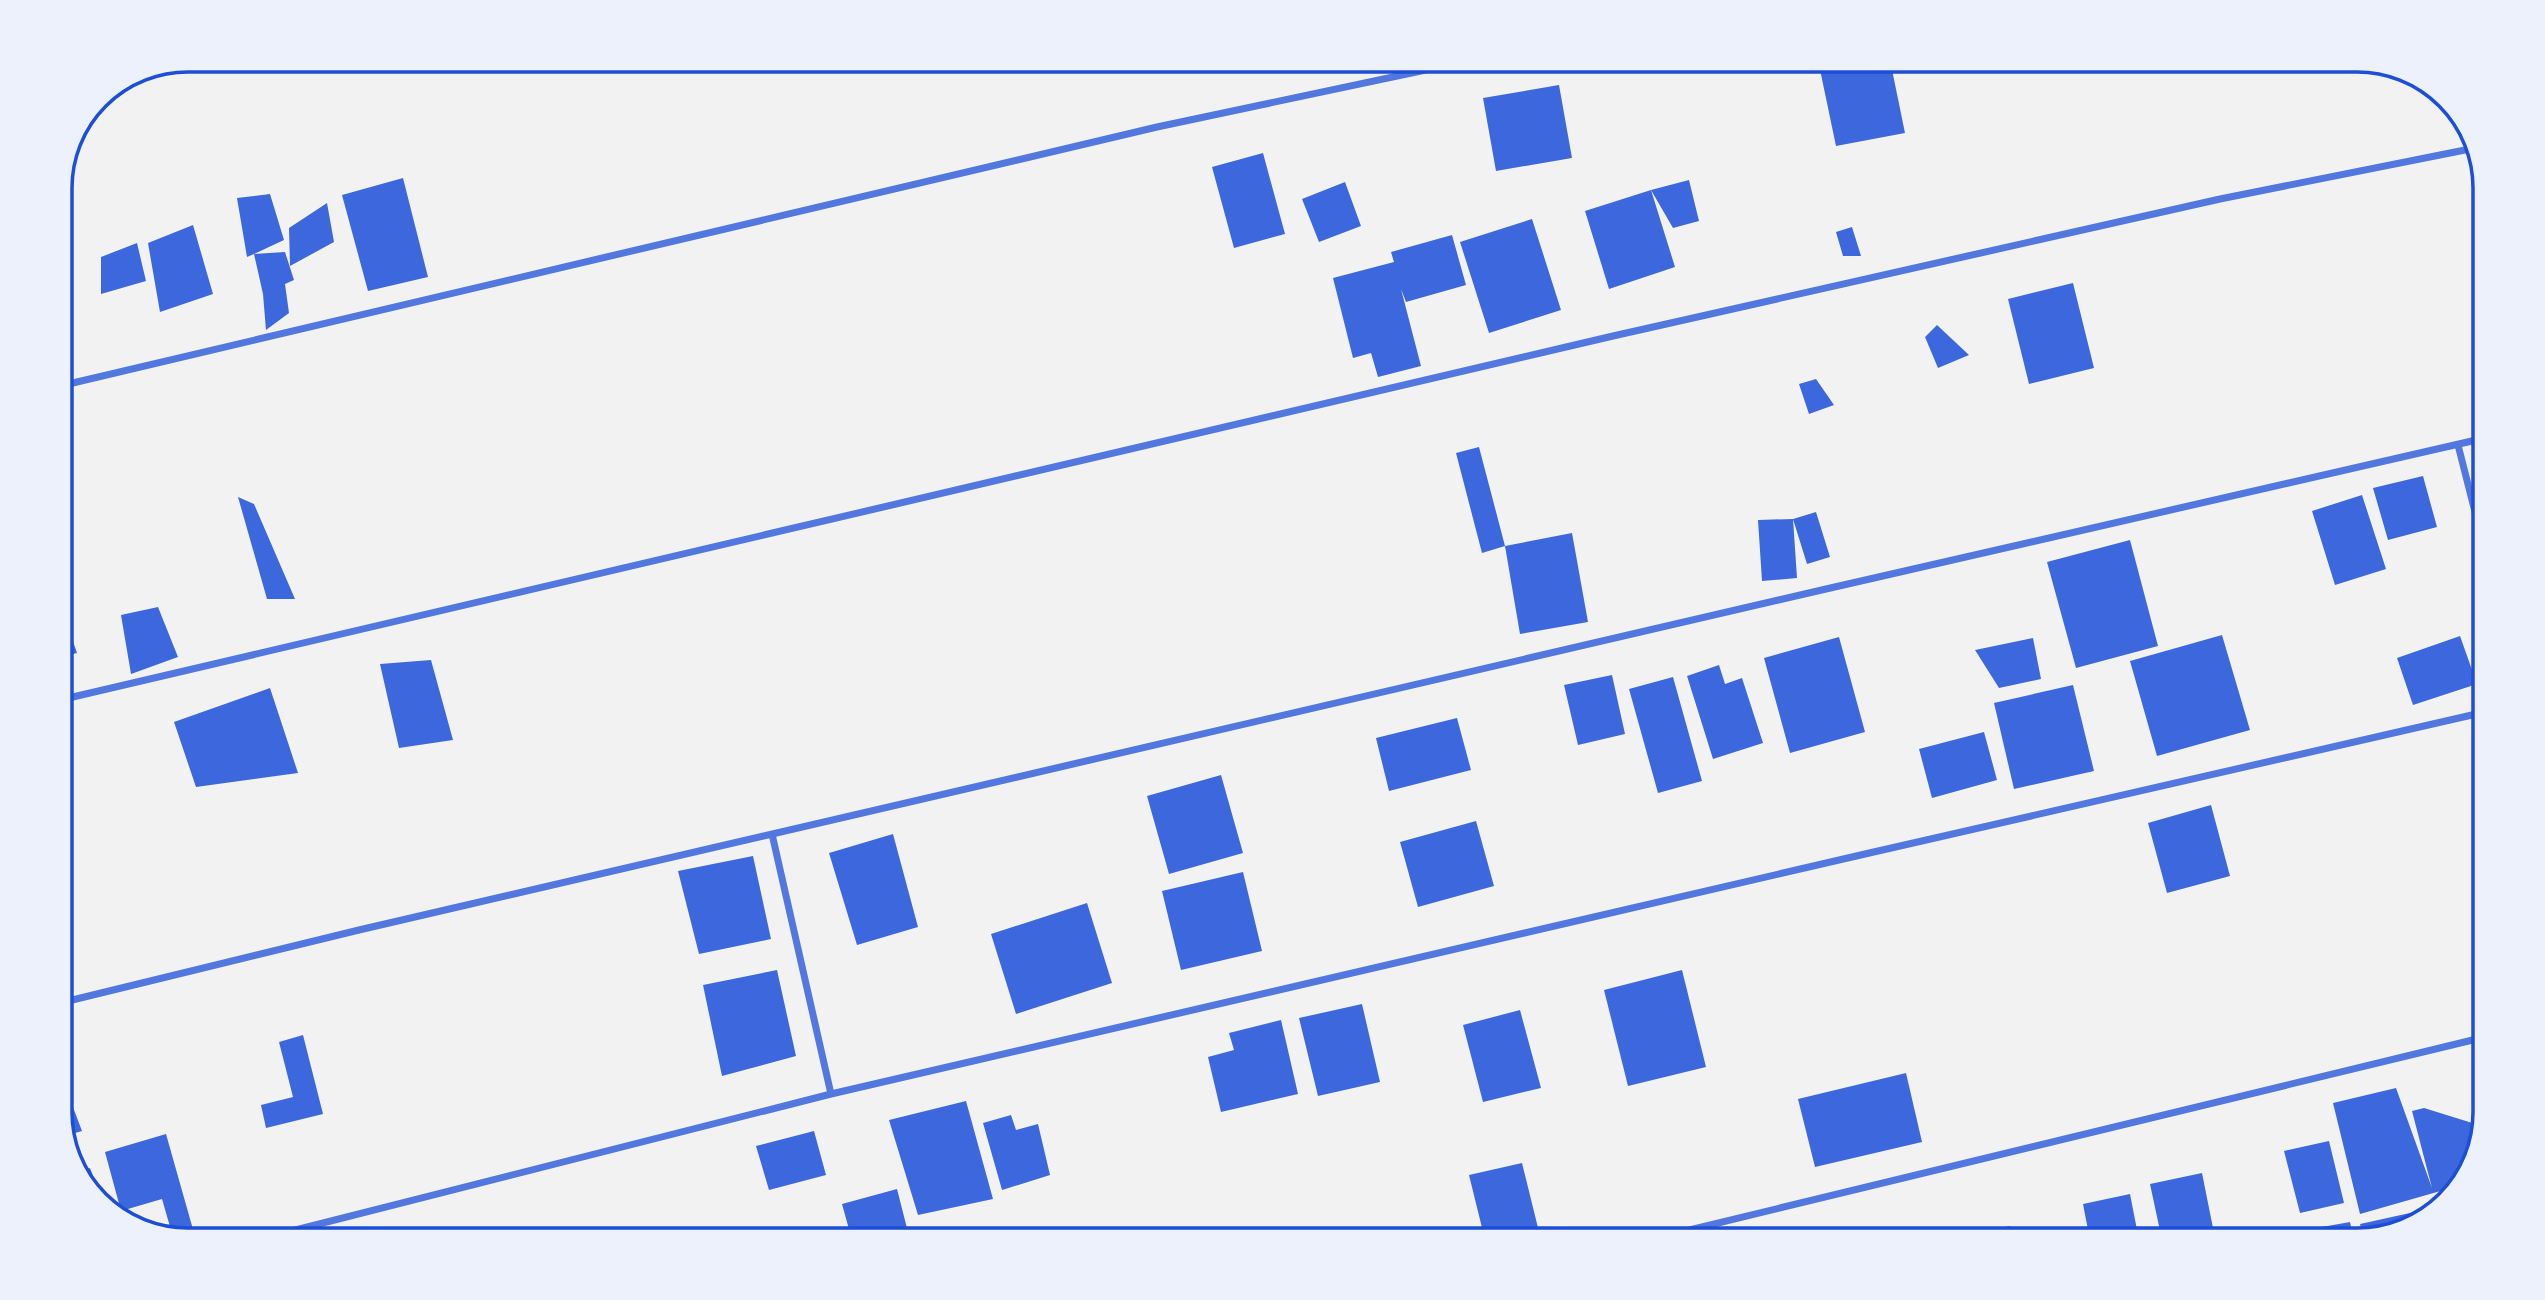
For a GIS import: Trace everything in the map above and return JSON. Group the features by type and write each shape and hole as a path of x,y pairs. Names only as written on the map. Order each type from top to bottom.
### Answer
{"street":[{"path":"72,383 1129,133 1416,72"},
{"path":"72,697 1613,335 2220,199 2467,150"},
{"path":"72,1000 359,930 2473,441"},
{"path":"2458,444 2473,503"},
{"path":"307,1228 831,1094 1865,853 2473,715"},
{"path":"772,834 831,1094"},
{"path":"1701,1228 2473,1040"}],"building":[{"path":"1821,72 1892,72 1905,133 1836,146"},
{"path":"1559,85 1572,158 1496,171 1483,98"},
{"path":"1263,153 1285,234 1234,248 1212,167"},
{"path":"403,178 428,277 368,291 342,195"},
{"path":"1689,180 1699,221 1673,228 1651,190"},
{"path":"1345,182 1361,226 1319,242 1302,199"},
{"path":"1651,190 1675,267 1609,289 1585,211"},
{"path":"270,194 284,240 247,257 237,198"},
{"path":"327,203 334,242 290,266 289,228"},
{"path":"1532,219 1561,310 1489,333 1460,242"},
{"path":"193,225 213,294 160,312 148,243"},
{"path":"1852,227 1861,256 1843,256 1836,232"},
{"path":"1452,235 1466,285 1406,302 1401,289 1421,366 1378,377 1371,353 1353,358 1333,278 1394,262 1391,252"},
{"path":"137,243 146,281 101,294 101,257"},
{"path":"285,252 294,280 285,284 289,313 266,330 263,294 254,254"},
{"path":"2073,283 2094,368 2029,384 2008,299"},
{"path":"1937,325 1969,355 1938,368 1925,337"},
{"path":"1816,379 1834,405 1809,414 1799,384"},
{"path":"1479,447 1505,546 1482,553 1456,453"},
{"path":"2423,476 2437,527 2388,540 2373,488"},
{"path":"2362,495 2386,569 2335,585 2312,511"},
{"path":"238,497 254,504 295,599 267,599"},
{"path":"1816,512 1830,557 1807,564 1793,519"},
{"path":"1793,519 1797,578 1762,581 1758,520"},
{"path":"1572,533 1588,622 1520,634 1505,546"},
{"path":"2130,540 2158,646 2076,668 2047,562"},
{"path":"158,607 178,657 131,674 121,615"},
{"path":"2222,635 2250,730 2157,756 2130,661"},
{"path":"2460,636 2473,673 2473,685 2413,705 2397,658"},
{"path":"1839,637 1865,732 1790,753 1764,658"},
{"path":"2033,638 2041,679 1999,688 1975,650"},
{"path":"72,639 77,653 72,654"},
{"path":"431,660 453,740 399,748 380,664"},
{"path":"1719,665 1725,684 1742,678 1763,743 1713,759 1687,676"},
{"path":"1612,675 1625,734 1578,745 1564,685"},
{"path":"1673,677 1702,781 1658,793 1629,689"},
{"path":"2073,685 2094,771 2014,789 1994,703"},
{"path":"270,688 298,773 196,787 174,722"},
{"path":"1457,718 1471,770 1389,791 1376,738"},
{"path":"1984,732 1997,780 1932,798 1919,749"},
{"path":"1221,775 1243,853 1169,874 1147,796"},
{"path":"2211,805 2230,876 2167,893 2148,823"},
{"path":"1476,821 1494,886 1418,907 1400,842"},
{"path":"893,834 918,927 857,945 829,853"},
{"path":"753,856 771,939 699,954 678,871"},
{"path":"1243,872 1262,951 1181,970 1162,891"},
{"path":"1087,903 1112,983 1016,1014 991,934"},
{"path":"777,970 796,1056 722,1076 703,985"},
{"path":"1682,970 1706,1067 1628,1086 1604,990"},
{"path":"1362,1004 1380,1082 1318,1096 1299,1018"},
{"path":"1520,1010 1541,1088 1483,1102 1463,1025"},
{"path":"1281,1020 1298,1094 1221,1112 1208,1057 1234,1050 1229,1033"},
{"path":"303,1035 323,1114 266,1128 261,1105 293,1097 279,1042"},
{"path":"1906,1073 1922,1142 1815,1167 1798,1099"},
{"path":"2396,1088 2432,1188 2412,1111 2424,1108 2472,1123 2467,1150 2454,1177 2444,1190 2360,1214 2333,1103"},
{"path":"966,1101 993,1199 918,1215 889,1120"},
{"path":"72,1104 82,1131 74,1133"},
{"path":"1011,1115 1016,1130 1038,1124 1050,1175 1002,1190 983,1123"},
{"path":"814,1131 826,1175 769,1190 756,1146"},
{"path":"166,1134 193,1228 170,1227 162,1199 125,1210 120,1207 105,1152"},
{"path":"2329,1141 2344,1203 2300,1213 2284,1151"},
{"path":"1522,1163 1538,1228 1482,1228 1469,1175"},
{"path":"90,1168 96,1183 91,1177 87,1169"},
{"path":"2202,1173 2213,1228 2159,1228 2150,1184"},
{"path":"897,1189 907,1228 849,1228 842,1204"},
{"path":"2130,1194 2137,1228 2088,1228 2083,1204"},
{"path":"2417,1211 2388,1224 2361,1228 2360,1224"},
{"path":"2350,1222 2351,1228 2316,1228"}]}
